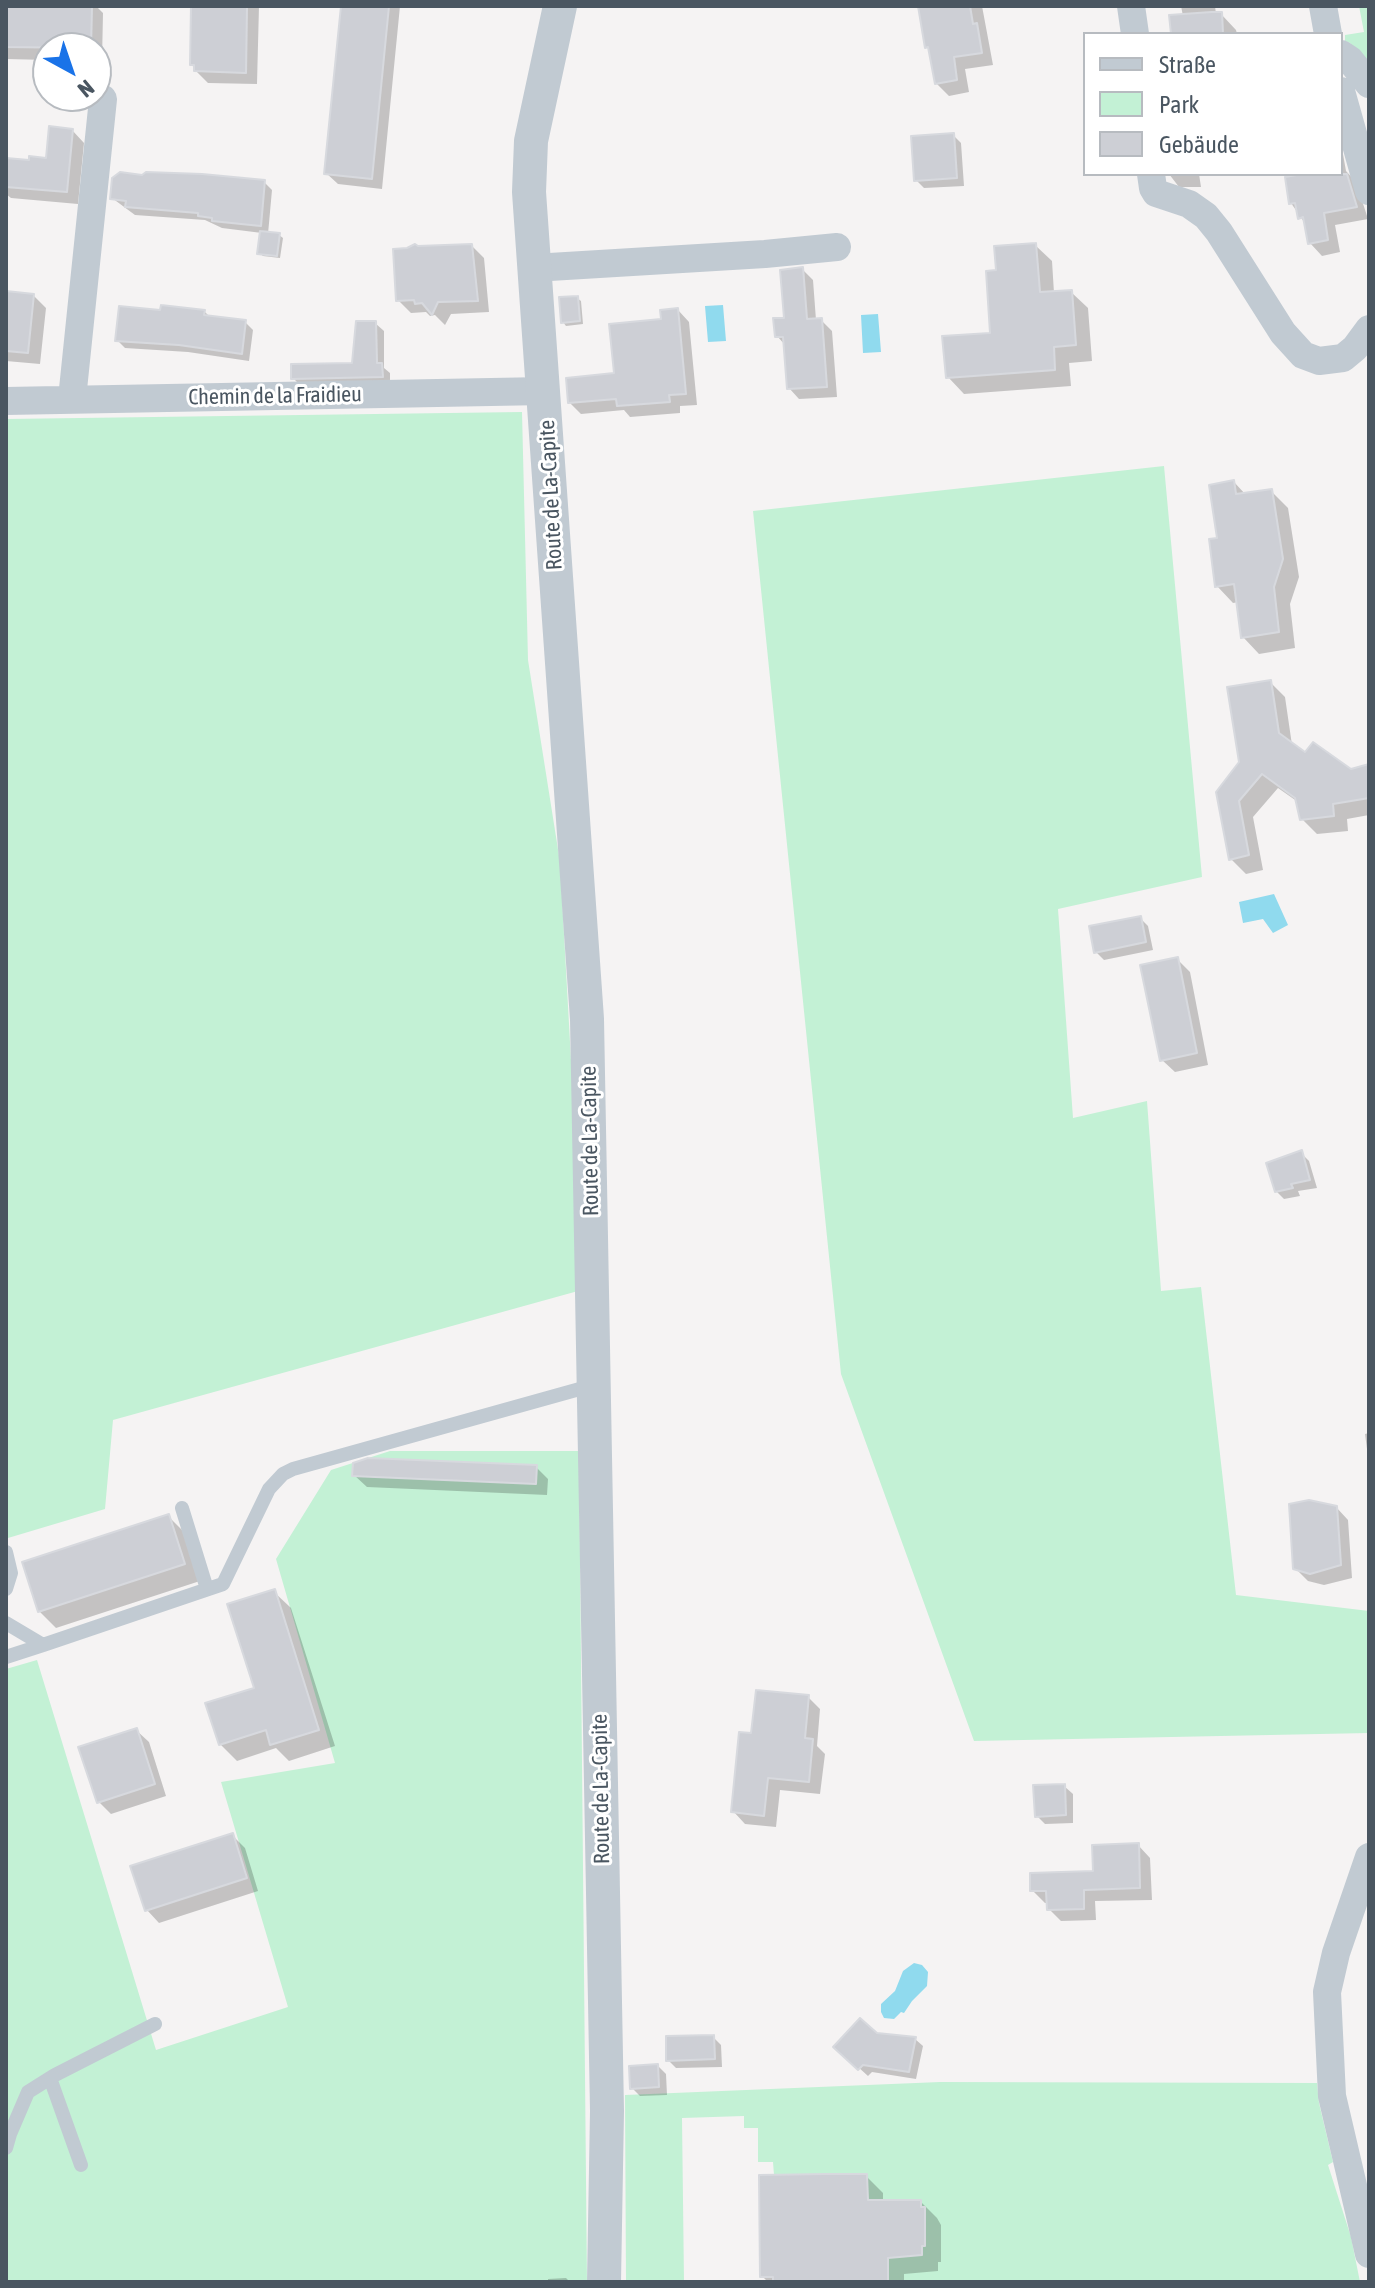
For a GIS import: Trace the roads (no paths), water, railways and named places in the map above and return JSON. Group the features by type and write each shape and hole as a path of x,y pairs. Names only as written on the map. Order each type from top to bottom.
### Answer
{"street":[{"name":"Route de La-Capite","path":"560,6 531,141 529,192 587,1019 607,2111 604,2282"},
{"path":"1131,6 1135,32"},
{"path":"1323,6 1328,32"},
{"path":"1343,55 1369,84"},
{"path":"1343,98 1369,191"},
{"path":"72,399 102,112"},
{"path":"1151,176 1156,193 1198,208 1212,224 1283,333 1303,355 1319,361 1343,358 1369,329"},
{"path":"533,268 837,247"},
{"name":"Chemin de la Fraidieu","path":"6,401 545,391"},
{"path":"1369,1857 1336,1953 1327,1992 1332,2096 1369,2254"}],"lane":[{"path":"6,1657 223,1584 273,1482 293,1469 594,1385"},
{"path":"182,1508 207,1589"},
{"path":"6,1552 11,1573 6,1589"},
{"path":"6,1623 43,1645"},
{"path":"6,2148 25,2097 50,2078 155,2024"},
{"path":"50,2078 81,2165"}],"water":[{"path":"723,305 726,341 708,342 705,306"},
{"path":"878,314 881,352 863,353 861,315"},
{"path":"1274,894 1288,925 1273,933 1263,919 1243,923 1239,902"},
{"path":"914,1963 922,1965 928,1972 927,1986 904,2013 901,2012 894,2019 884,2018 881,2004 895,1991 903,1971"}]}
